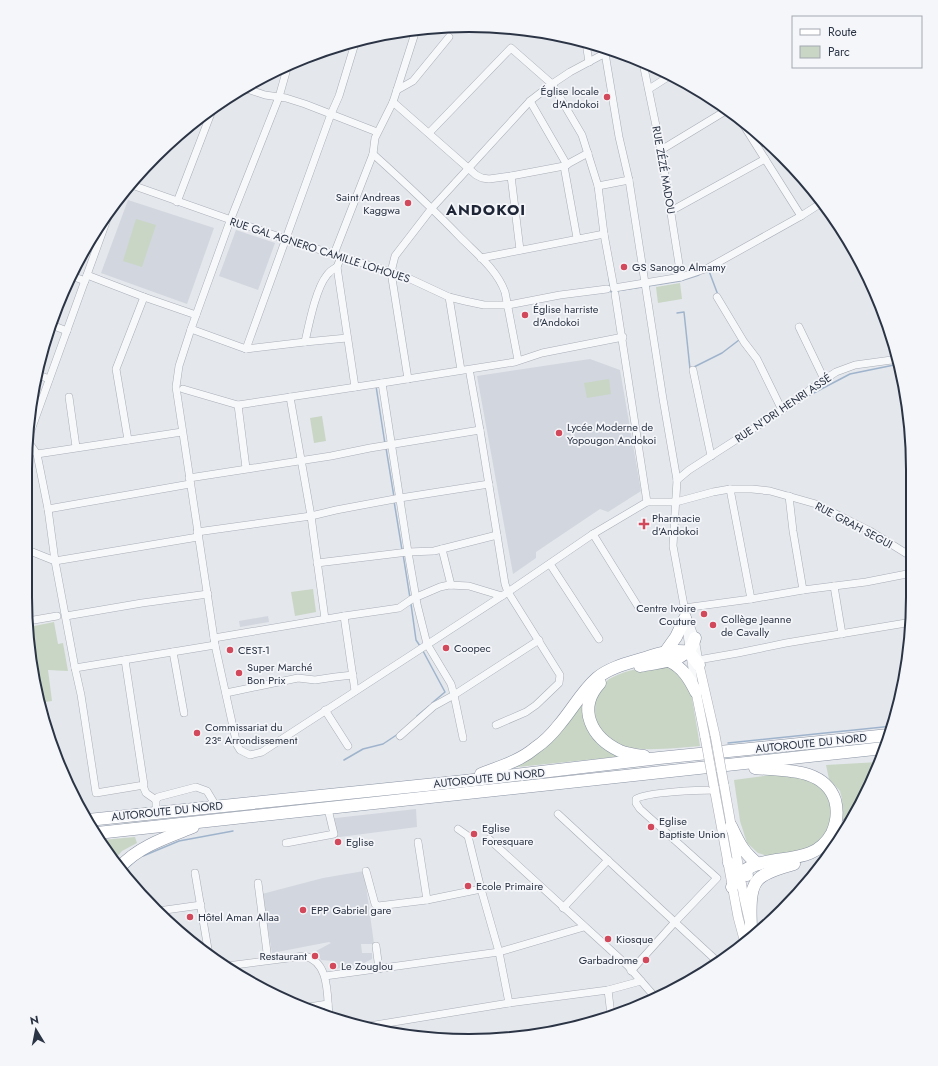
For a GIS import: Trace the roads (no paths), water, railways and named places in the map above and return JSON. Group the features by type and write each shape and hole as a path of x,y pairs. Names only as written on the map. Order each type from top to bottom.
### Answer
{"highway":[{"path":"668,656 685,612"},
{"path":"659,758 622,752 599,737 590,722 589,706 594,691 606,678 668,656 677,650 695,659 695,638"},
{"path":"668,656 689,678 696,692"},
{"path":"465,781 516,760 534,749 559,726 582,694 592,683 606,672 617,667 668,656"},
{"name":"AUTOROUTE DU NORD","path":"93,819 156,806 216,806 465,781 659,758 883,736"},
{"name":"AUTOROUTE DU NORD","path":"101,833 879,749"},
{"path":"732,887 739,874 744,870 758,864 804,855 819,848 826,841 834,827 837,813 836,803 832,793 827,786 812,776 802,772 734,765"},
{"path":"123,864 134,854 151,844 209,821"},
{"path":"731,826 741,848 758,864"},
{"path":"728,863 739,874 747,875 780,868 817,856 827,847"},
{"path":"752,930 751,902 756,881 780,868"}],"main road":[{"path":"695,659 715,735 739,874 751,931"},
{"path":"696,692 732,887 743,937"}],"street":[{"path":"355,387 337,267 338,256 373,154 377,132 394,102 414,36"},
{"path":"397,90 412,81 449,37"},
{"path":"246,349 331,114 339,96 354,48"},
{"path":"286,72 279,97 230,221 191,329 179,366 176,387 214,642 237,745 240,750 250,755 262,752 505,594 593,534 647,502 625,361 623,337 612,291 598,186 582,135 552,84 511,48 429,133"},
{"path":"587,48 589,62"},
{"path":"408,379 392,272 395,256 432,208 530,101 552,84 589,62 601,53"},
{"path":"606,54 619,137 629,180 663,399 678,480 673,546 695,659 696,692"},
{"name":"RUE ZÉZÉ MADOU","path":"644,69 661,150 681,277"},
{"path":"648,89 665,79"},
{"path":"252,91 265,95 292,100 377,132"},
{"path":"530,101 565,166 577,238"},
{"path":"394,102 476,175 485,179 511,176 565,166 588,153"},
{"path":"661,150 722,113"},
{"path":"177,202 209,118"},
{"path":"750,134 801,216"},
{"path":"373,154 432,208 481,258 502,283 508,305 518,360"},
{"path":"671,211 765,159"},
{"path":"511,176 520,250"},
{"path":"598,186 629,180"},
{"name":"RUE GAL AGNERO CAMILLE LOHOUES","path":"136,186 285,240 392,272 414,280 448,297 484,304 508,305 560,296 646,286 681,277 708,268 818,205"},
{"path":"36,412 103,231"},
{"path":"481,258 577,238 604,234"},
{"path":"305,342 313,309 321,286 328,273 337,267"},
{"path":"77,277 86,278 196,315"},
{"path":"128,440 116,369 144,297"},
{"path":"448,297 461,370"},
{"path":"716,297 744,342 757,359 782,410"},
{"path":"798,326 824,379"},
{"path":"56,327 66,331"},
{"path":"191,329 246,349 347,338"},
{"path":"183,389 238,405 382,384 518,360 623,337"},
{"name":"RUE N’DRI HENRI ASSÉ","path":"678,480 689,470 782,410 836,372 850,366 892,360"},
{"path":"694,370 710,456"},
{"path":"470,374 504,578 505,594 539,640 559,673 559,683 533,707 496,725"},
{"path":"42,376 49,379"},
{"path":"382,384 416,597 427,644 451,684 463,738"},
{"path":"69,397 76,447"},
{"path":"290,397 311,516 325,619"},
{"path":"238,405 246,468"},
{"path":"48,509 190,481 246,468 480,430"},
{"path":"38,454 182,432"},
{"path":"33,448 38,454 48,509 55,561 81,695 96,793 143,786"},
{"path":"32,552 55,561 311,516 400,498 489,484"},
{"path":"730,489 752,599"},
{"name":"RUE GRAH SEGUI","path":"647,502 676,502 730,489 752,489 790,496 816,504 863,527 906,553"},
{"path":"790,496 793,531 803,590"},
{"path":"593,534 639,608"},
{"path":"317,563 408,552 434,551 497,535"},
{"path":"442,549 451,584"},
{"path":"550,564 599,639"},
{"path":"685,612 803,590 866,582 906,574"},
{"path":"75,668 173,652 325,619 399,608 416,597 451,584 469,586 505,594"},
{"path":"834,586 842,634"},
{"path":"66,616 142,603 208,594"},
{"path":"685,612 695,638"},
{"path":"33,620 57,616"},
{"path":"344,616 355,691"},
{"path":"695,659 905,623"},
{"path":"400,736 434,706 454,695 539,640"},
{"path":"173,652 184,713"},
{"path":"125,660 136,736 145,783 143,786 146,793 156,806"},
{"path":"226,693 298,678 315,680 353,675"},
{"path":"325,710 348,746"},
{"path":"156,806 158,797 196,787 207,791 216,806"},
{"path":"631,971 717,878 640,809 635,801 637,798 649,795 690,789 714,788"},
{"path":"286,843 334,834 328,809"},
{"path":"558,814 714,959"},
{"path":"458,829 468,836 499,952 508,1003"},
{"path":"489,839 628,966 651,994"},
{"path":"418,842 427,900"},
{"path":"563,908 608,860"},
{"path":"366,871 376,906 427,900 481,889"},
{"path":"195,873 208,947"},
{"path":"258,883 268,960"},
{"path":"164,910 200,905"},
{"path":"325,976 499,952 584,927"},
{"path":"376,946 379,969"},
{"path":"234,965 304,956 311,957 318,964 325,976 329,1011"},
{"path":"376,1024 508,1003 608,990 641,981"},
{"path":"608,990 610,1010"},
{"path":"315,1006 328,1004"}],"waterway":[{"path":"708,271 718,295"},
{"path":"648,286 680,281 699,275"},
{"path":"609,278 611,292 613,292"},
{"path":"616,291 642,287"},
{"path":"677,313 684,312 690,369 722,353 739,340"},
{"path":"806,396 850,374 893,365"},
{"path":"376,386 385,444"},
{"path":"386,448 394,497"},
{"path":"394,501 402,550"},
{"path":"403,554 410,598"},
{"path":"411,604 416,640 420,646"},
{"path":"423,651 445,692 432,703"},
{"path":"417,716 429,706"},
{"path":"728,743 886,727"},
{"path":"344,760 363,749 383,744 398,734"},
{"path":"143,856 179,841 233,831"},
{"path":"127,869 136,860"}],"place":[{"name":"Église locale d'Andokoi","path":"607,97"},
{"name":"Saint Andreas Kaggwa","path":"408,203"},
{"name":"GS Sanogo Almamy","path":"624,267"},
{"name":"Église harriste d'Andokoi","path":"525,315"},
{"name":"Lycée Moderne de Yopougon Andokoi","path":"559,433"},
{"name":"Pharmacie d’Andokoi","path":"644,524"},
{"name":"Centre Ivoire Couture","path":"704,614"},
{"name":"Collège Jeanne de Cavally","path":"713,625"},
{"name":"Coopec","path":"446,648"},
{"name":"CEST-1","path":"230,650"},
{"name":"Super Marché Bon Prix","path":"239,673"},
{"name":"Commissariat du 23ᵉ Arrondissement","path":"197,733"},
{"name":"Eglise Baptiste Union","path":"651,827"},
{"name":"Eglise Foresquare","path":"474,834"},
{"name":"Eglise","path":"338,842"},
{"name":"Ecole Primaire","path":"468,886"},
{"name":"EPP Gabriel gare","path":"303,910"},
{"name":"Hôtel Aman Allaa","path":"190,917"},
{"name":"Kiosque","path":"608,939"},
{"name":"Restaurant","path":"315,956"},
{"name":"Garbadrome","path":"646,960"},
{"name":"Le Zouglou","path":"333,966"}],"district":[{"name":"ANDOKOI","path":"486,210"}]}
